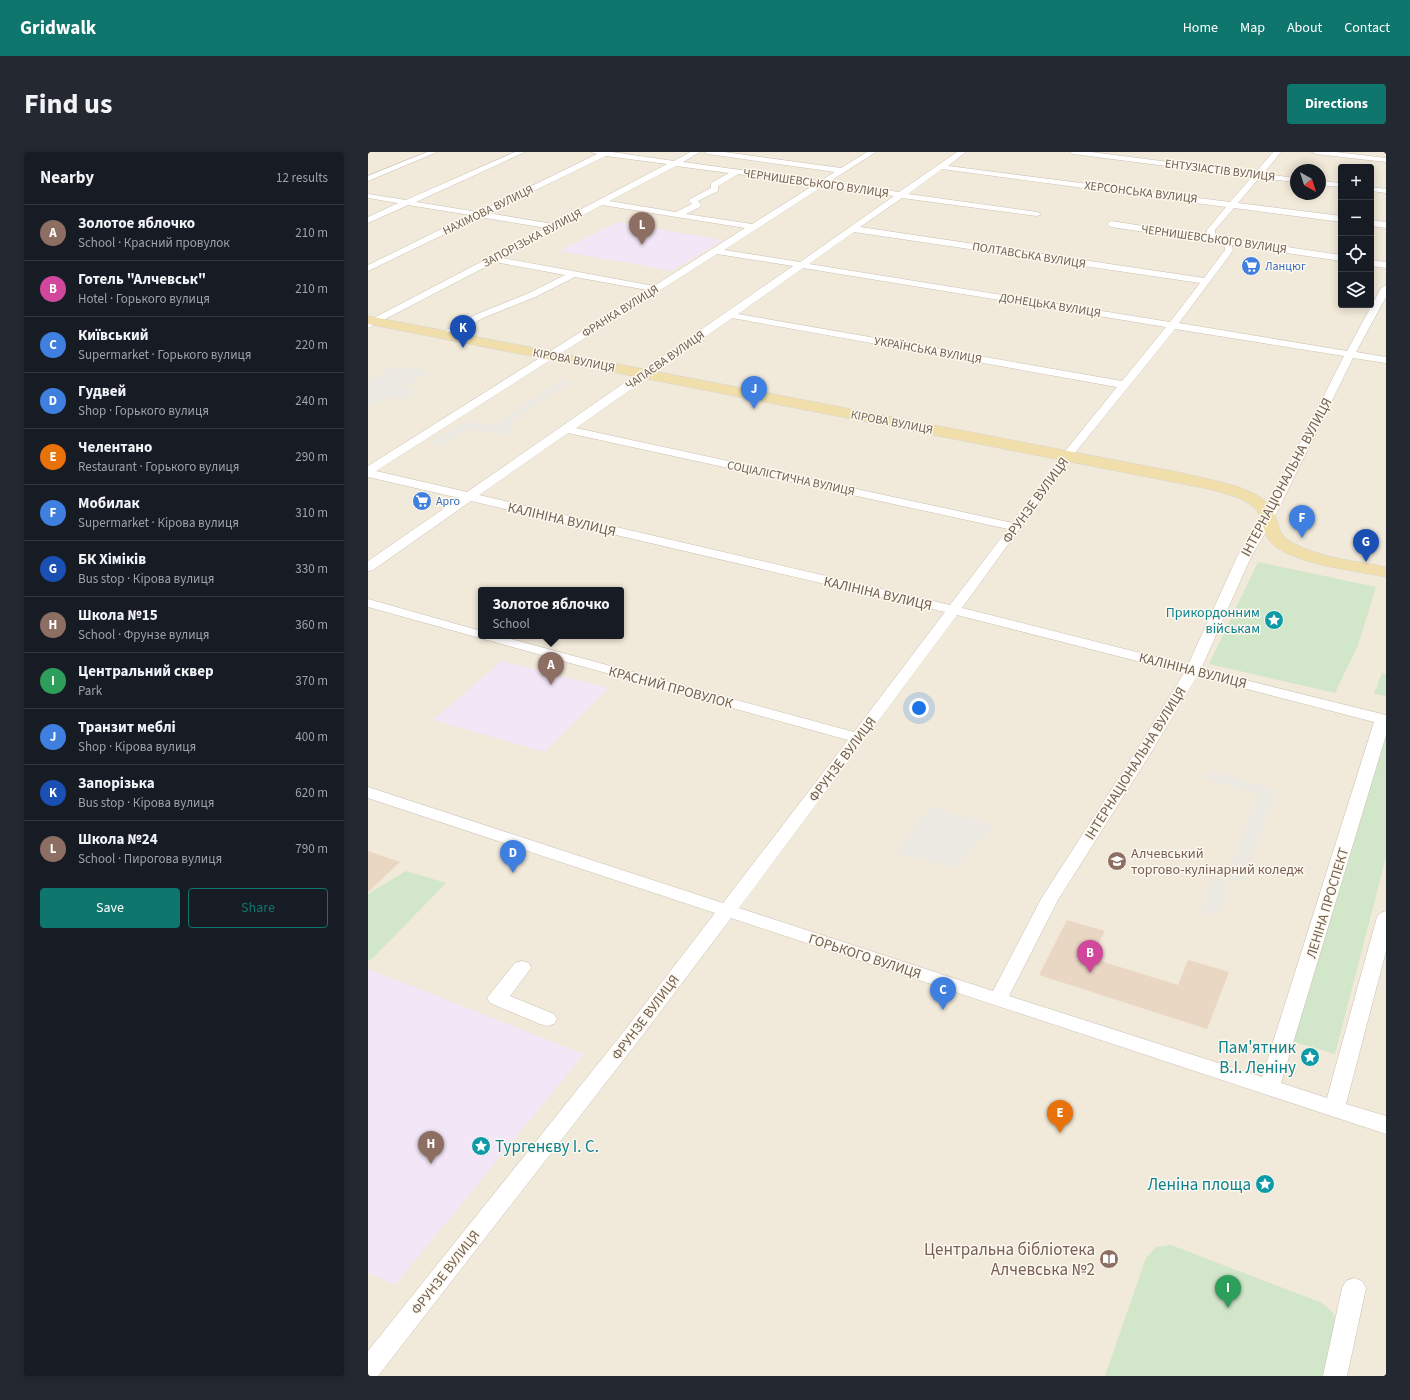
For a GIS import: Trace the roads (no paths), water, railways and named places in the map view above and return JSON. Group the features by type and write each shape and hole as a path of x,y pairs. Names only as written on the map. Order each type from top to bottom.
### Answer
{"main road":[{"name":"КІРОВА ВУЛИЦЯ","path":"370,322 551,355 1182,478 1232,490 1253,500 1263,508 1268,518 1273,537 1286,546 1306,554 1386,572"}],"street":[{"path":"368,179 433,152"},
{"path":"368,220 521,152"},
{"name":"ЧЕРНИШЕВСЬКОГО ВУЛИЦЯ","path":"594,152 1037,214"},
{"name":"ЗАПОРІЗЬКА ВУЛИЦЯ","path":"370,322 556,227 600,202 696,152"},
{"path":"708,152 842,171"},
{"name":"ФРАНКА ВУЛИЦЯ","path":"368,472 871,152"},
{"name":"ЧАПАЄВА ВУЛИЦЯ","path":"368,567 962,152"},
{"name":"ЕНТУЗІАСТІВ ВУЛИЦЯ","path":"1073,152 1290,179"},
{"name":"ФРУНЗЕ ВУЛИЦЯ","path":"368,1370 632,1036 1016,527 1066,456 1173,325 1229,250 1229,246 1222,240 1211,235 1211,230 1277,152"},
{"path":"1316,152 1386,160"},
{"name":"НАХІМОВА ВУЛИЦЯ","path":"368,268 606,153"},
{"name":"ХЕРСОНСЬКА ВУЛИЦЯ","path":"941,166 1338,219"},
{"path":"679,214 697,205 693,201 715,189 714,185 736,172"},
{"path":"1326,184 1338,185"},
{"path":"1374,189 1386,191"},
{"path":"368,196 556,227"},
{"path":"600,202 752,227"},
{"path":"1374,223 1386,225"},
{"name":"ЧЕРНИШЕВСЬКОГО ВУЛИЦЯ","path":"1111,224 1338,258"},
{"name":"ПОЛТАВСЬКА ВУЛИЦЯ","path":"853,229 1205,281"},
{"name":"ДОНЕЦЬКА ВУЛИЦЯ","path":"715,251 1386,360"},
{"path":"494,258 656,289"},
{"path":"1374,263 1386,265"},
{"path":"445,335 480,316 532,295 574,274"},
{"name":"ІНТЕРНАЦІОНАЛЬНА ВУЛИЦЯ","path":"998,1000 1050,899 1144,751 1193,670 1244,557 1268,518 1350,354 1385,290"},
{"name":"УКРАЇНСЬКА ВУЛИЦЯ","path":"730,315 1125,385"},
{"name":"СОЦІАЛІСТИЧНА ВУЛИЦЯ","path":"566,429 1016,527"},
{"name":"КАЛІНІНА ВУЛИЦЯ","path":"368,472 953,610 1384,719"},
{"name":"КРАСНИЙ ПРОВУЛОК","path":"368,603 478,635"},
{"name":"КРАСНИЙ ПРОВУЛОК","path":"493,639 858,738"},
{"name":"ЛЕНІНА ПРОСПЕКТ","path":"1269,1087 1384,719"},
{"name":"ГОРЬКОГО ВУЛИЦЯ","path":"368,792 998,1000 1386,1125"},
{"path":"1335,1108 1347,1058 1386,917"},
{"path":"522,968 497,998 547,1019"},
{"path":"1335,1376 1354,1288"}],"place":[{"name":"Школа №24","path":"642,245"},
{"name":"Ланцюг","path":"1251,266"},
{"name":"Запорізька","path":"463,348"},
{"name":"Транзит меблі","path":"754,409"},
{"name":"Арго","path":"422,501"},
{"name":"Мобилак","path":"1302,538"},
{"name":"БК Хіміків","path":"1366,562"},
{"name":"Прикордонним військам","path":"1274,620"},
{"name":"Золотое яблочко","path":"551,685"},
{"name":"Алчевський торгово-кулінарний коледж","path":"1117,861"},
{"name":"Гудвей","path":"513,873"},
{"name":"Готель \"Алчевськ\"","path":"1090,973"},
{"name":"Київський","path":"943,1010"},
{"name":"Пам'ятник В.I. Ленiну","path":"1310,1057"},
{"name":"Челентано","path":"1060,1133"},
{"name":"Тургенєву І. С.","path":"481,1146"},
{"name":"Школа №15","path":"431,1164"},
{"name":"Леніна площа","path":"1265,1184"},
{"name":"Центральна бібліотека Алчевська №2","path":"1109,1259"},
{"name":"Центральний сквер","path":"1228,1308"}]}
